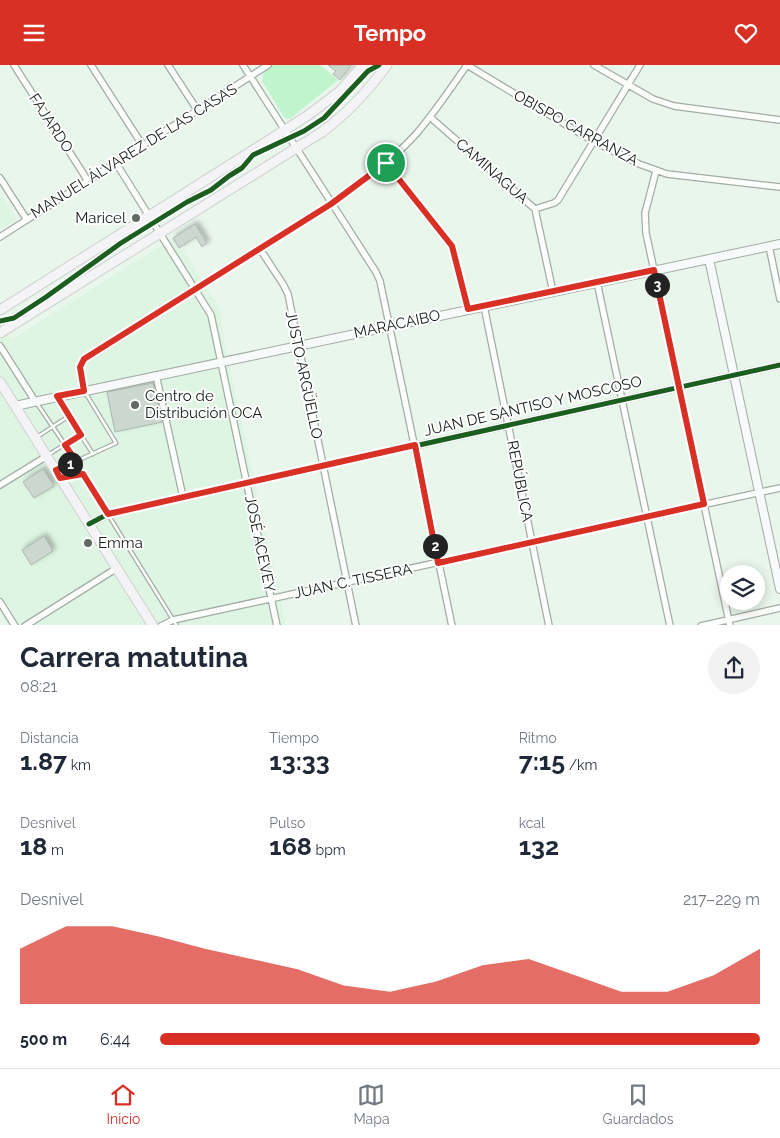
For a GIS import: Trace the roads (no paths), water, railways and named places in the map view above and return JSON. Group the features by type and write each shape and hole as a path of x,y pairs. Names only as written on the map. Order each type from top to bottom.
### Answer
{"main road":[{"path":"0,310 326,103 351,80 363,65"},
{"path":"0,333 296,149 333,124 352,108 387,65"},
{"name":"MARACAIBO","path":"15,406 780,244"},
{"path":"709,259 780,589"},
{"path":"0,382 153,625"}],"street":[{"name":"FAJARDO","path":"14,65 88,181"},
{"path":"91,65 143,146"},
{"path":"168,65 198,111"},
{"path":"242,65 380,281 452,625"},
{"name":"MANUEL ÁLVAREZ DE LAS CASAS","path":"0,237 268,65"},
{"path":"84,391 80,367 84,359 331,204 386,163 416,134 467,65"},
{"name":"OBISPO CARRANZA","path":"467,65 593,141 656,171 780,187"},
{"path":"594,65 653,99 674,106 780,120"},
{"path":"535,209 558,200 640,65"},
{"name":"CAMINAGUA","path":"430,117 535,209 553,292"},
{"name":"JOSÉ ACEVEY","path":"116,163 211,315 277,625"},
{"path":"386,163 452,246 468,309"},
{"path":"656,171 645,213 646,233 729,623"},
{"path":"0,178 27,220"},
{"path":"769,246 780,299"},
{"name":"JUSTO ARGÜELLO","path":"260,249 286,288 356,625"},
{"path":"597,282 670,625"},
{"name":"REPÚBLICA","path":"484,306 549,625"},
{"path":"0,346 35,401"},
{"name":"JUAN DE SANTISO Y MOSCOSO","path":"88,524 108,514 780,365"},
{"path":"156,375 183,497"},
{"path":"0,485 47,456"},
{"name":"JUAN C. TISSERA","path":"161,625 173,619 780,488"},
{"path":"25,625 117,568"},
{"path":"0,602 15,625"},
{"path":"701,625 729,623 780,608"}],"lane":[{"path":"58,474 76,461 116,443 84,391"},
{"path":"57,396 93,453"},
{"path":"35,401 76,461"},
{"path":"36,438 69,416"},
{"path":"47,456 81,435"},
{"path":"58,474 83,474 177,625"}],"place":[{"name":"Maricel","path":"136,218"},
{"name":"Centro de Distribución OCA","path":"135,405"},
{"name":"Emma","path":"88,543"}]}
